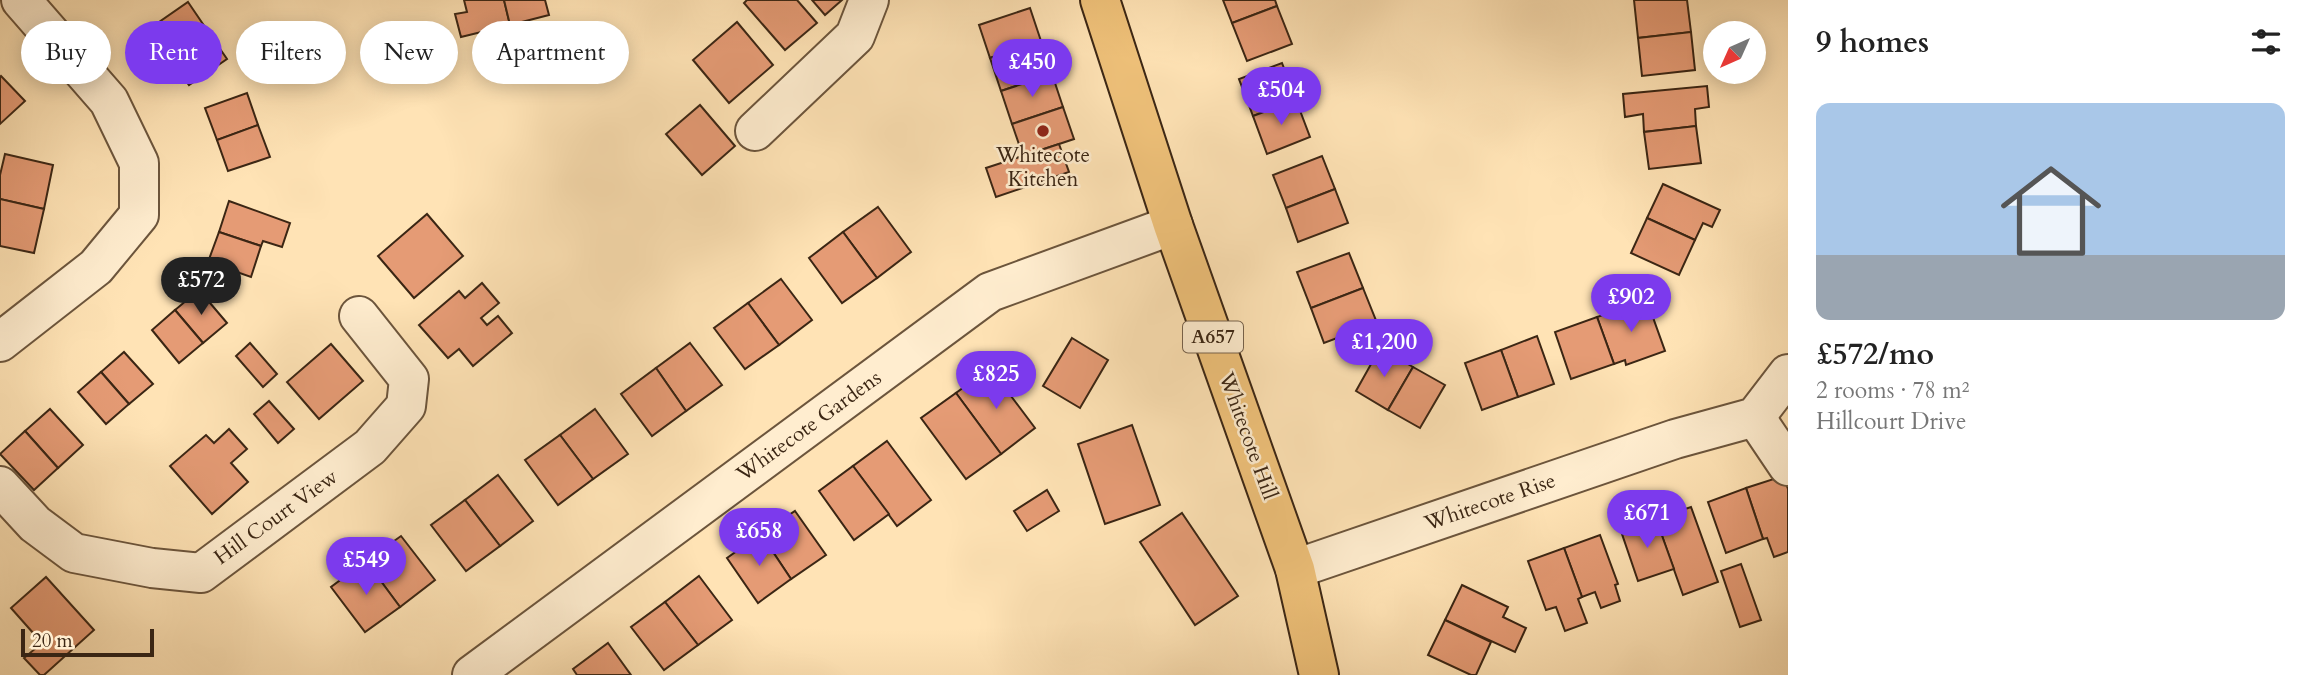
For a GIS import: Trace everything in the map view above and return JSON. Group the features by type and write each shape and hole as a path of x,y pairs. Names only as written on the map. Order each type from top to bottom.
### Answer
{"main road":[{"name":"Whitecote Hill","path":"1100,0 1173,225 1295,569 1319,675"}],"street":[{"path":"0,342 96,267 139,215 139,163 109,101 21,0"},
{"path":"755,131 855,36 869,0"},
{"name":"Whitecote Gardens","path":"472,675 990,292 1173,225"},
{"name":"Hill Court View","path":"0,486 35,524 74,553 152,568 201,573 370,447 405,406 409,379 359,316"},
{"path":"1788,374 1755,417 1788,466"},
{"name":"Whitecote Rise","path":"1295,569 1675,439 1755,417"}],"building":[{"path":"464,0 504,0 509,21 472,21 472,34 461,37 455,14 467,12"},
{"path":"504,0 545,0 549,15 526,21 509,21"},
{"path":"747,0 797,0 817,23 785,50 744,3"},
{"path":"812,0 842,0 825,15"},
{"path":"1223,0 1275,0 1277,6 1232,23"},
{"path":"1634,0 1687,0 1691,32 1638,38"},
{"path":"188,2 201,21 161,21"},
{"path":"1277,6 1292,44 1247,61 1232,23"},
{"path":"1030,8 1041,41 990,58 979,25"},
{"path":"737,22 773,65 729,103 693,60"},
{"path":"1691,32 1695,70 1642,76 1638,38"},
{"path":"1041,41 1052,74 1001,91 990,58"},
{"path":"1282,63 1296,100 1253,116 1239,79"},
{"path":"1052,74 1063,107 1012,124 1001,91"},
{"path":"0,77 25,101 0,124"},
{"path":"1707,86 1709,107 1695,109 1696,126 1644,132 1643,114 1625,117 1623,94"},
{"path":"247,93 258,125 217,140 205,108"},
{"path":"1296,100 1310,137 1267,154 1253,116"},
{"path":"700,105 735,146 702,175 666,134"},
{"name":"Whitecote Kitchen","path":"1063,107 1074,139 1023,156 1012,124"},
{"path":"258,125 270,157 228,171 217,140"},
{"path":"1696,126 1701,163 1649,169 1644,132"},
{"path":"1059,144 1069,172 996,197 986,168"},
{"path":"5,154 53,165 44,209 0,199 0,175"},
{"path":"1322,156 1335,189 1286,208 1273,175"},
{"path":"1663,184 1720,210 1712,227 1703,223 1695,240 1647,218"},
{"path":"1335,189 1348,223 1298,242 1286,208"},
{"path":"0,199 44,209 34,253 0,246"},
{"path":"229,201 290,223 282,247 263,241 261,246 219,232"},
{"path":"878,207 911,252 877,278 843,232"},
{"path":"427,214 463,256 414,298 378,256"},
{"path":"1647,218 1695,240 1679,275 1631,253"},
{"path":"219,232 261,246 251,277 208,262"},
{"path":"843,232 877,278 842,303 809,258"},
{"path":"1349,253 1363,288 1311,308 1297,272"},
{"path":"781,279 812,320 779,345 748,303"},
{"path":"482,283 499,303 481,318 487,325 498,316 512,333 473,366 459,349 448,358 419,325 459,291 465,298"},
{"path":"1363,288 1377,323 1324,343 1311,308"},
{"path":"199,290 227,323 203,343 175,310"},
{"path":"1640,302 1645,315 1651,312 1665,351 1626,365 1625,360 1614,364 1597,317"},
{"path":"748,303 779,345 745,369 714,328"},
{"path":"175,310 203,343 179,363 152,330"},
{"path":"1597,317 1614,364 1571,379 1555,332"},
{"path":"1537,336 1554,384 1518,397 1501,350"},
{"path":"1072,338 1108,360 1080,408 1043,386"},
{"path":"250,343 277,374 263,387 236,356"},
{"path":"690,343 722,385 686,411 656,368"},
{"path":"331,344 363,381 319,419 287,382"},
{"path":"1380,348 1413,367 1388,410 1356,391"},
{"path":"1501,350 1518,397 1482,410 1465,363"},
{"path":"124,352 153,384 129,404 101,372"},
{"path":"1413,367 1445,385 1420,428 1388,410"},
{"path":"656,368 686,411 652,436 621,394"},
{"path":"990,368 1035,428 1001,454 956,393"},
{"path":"101,372 129,404 106,424 78,392"},
{"path":"956,393 1001,454 966,479 921,418"},
{"path":"269,401 294,429 278,443 254,414"},
{"path":"50,409 83,445 58,468 25,431"},
{"path":"595,409 628,454 593,479 560,435"},
{"path":"1132,425 1160,505 1105,524 1078,444"},
{"path":"229,429 247,449 231,463 248,482 212,514 170,466 206,435 214,443"},
{"path":"25,431 58,468 34,490 0,454"},
{"path":"560,435 593,479 558,505 525,460"},
{"path":"887,441 931,500 897,526 853,466"},
{"path":"853,466 889,514 854,540 819,491"},
{"path":"498,475 533,521 500,546 465,500"},
{"path":"1783,476 1788,489 1788,552 1774,557 1767,538 1763,539 1746,488"},
{"path":"1746,488 1763,539 1726,553 1708,502"},
{"path":"1047,490 1059,511 1027,531 1014,511"},
{"path":"465,500 500,546 466,571 431,525"},
{"path":"1691,507 1718,582 1683,595 1656,519"},
{"path":"795,511 826,555 791,579 761,534"},
{"path":"1182,513 1238,596 1195,625 1140,542"},
{"path":"1656,519 1674,569 1638,581 1621,531"},
{"path":"761,534 791,579 758,603 727,558"},
{"path":"1600,535 1618,584 1615,585 1620,601 1601,608 1595,592 1582,597 1564,548"},
{"path":"401,536 435,580 400,607 366,561"},
{"path":"1564,548 1582,597 1578,599 1587,623 1565,631 1556,607 1546,610 1528,561"},
{"path":"366,561 400,607 365,632 331,587"},
{"path":"1741,564 1761,620 1740,627 1721,571"},
{"path":"699,576 732,620 698,645 665,602"},
{"path":"46,577 94,630 44,675 40,675 24,658 42,643 11,608"},
{"path":"1462,585 1508,607 1503,617 1526,628 1515,652 1445,620"},
{"path":"665,602 698,645 664,670 631,627"},
{"path":"1445,620 1491,642 1476,675 1428,655"},
{"path":"608,643 631,675 577,675 573,669"}],"place":[{"name":"Whitecote Kitchen","path":"1043,131"}]}
